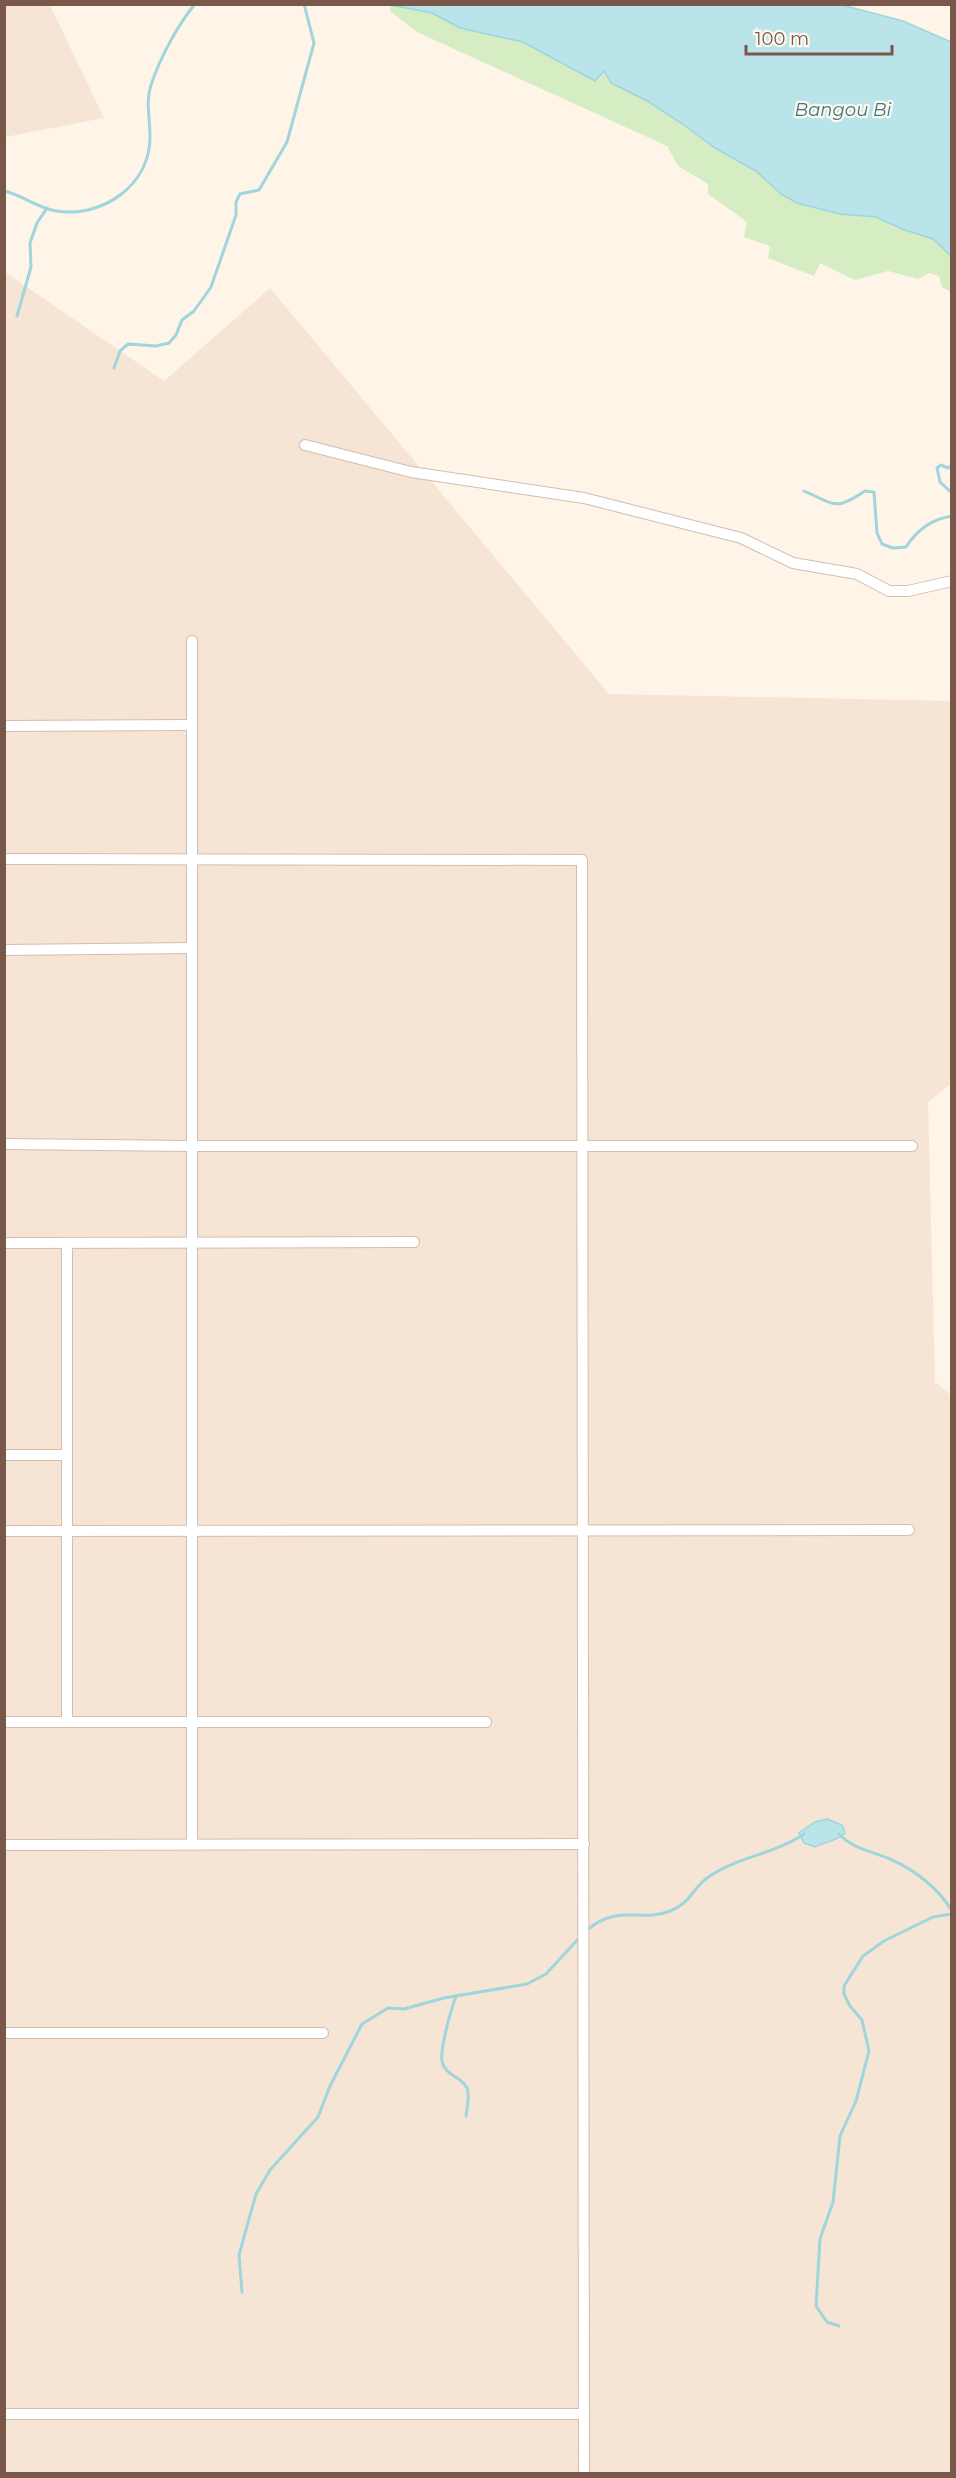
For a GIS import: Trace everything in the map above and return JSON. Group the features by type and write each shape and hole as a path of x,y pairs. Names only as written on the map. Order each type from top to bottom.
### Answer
{"street":[{"path":"305,445 411,472 584,498 741,538 793,563 857,574 889,591 908,591 951,581"},
{"path":"192,641 192,1844"},
{"path":"4,726 192,725"},
{"path":"4,859 582,860 584,2474"},
{"path":"4,950 192,948"},
{"path":"4,1144 912,1146"},
{"path":"4,1243 414,1242"},
{"path":"66,1243 67,1722"},
{"path":"4,1455 67,1455"},
{"path":"4,1531 909,1530"},
{"path":"4,1722 486,1722"},
{"path":"4,1845 584,1844"},
{"path":"4,2033 323,2033"},
{"path":"4,2414 584,2414"}],"shaded area":[{"path":"5,4 50,5 104,118 5,137"},
{"path":"5,272 164,381 270,288 609,694 952,701 951,1084 928,1102 935,1382 952,1396 951,2473 5,2473"}],"green space":[{"path":"391,5 432,13 460,28 523,42 594,81 604,70 611,83 649,102 715,148 756,171 781,194 797,203 840,214 876,217 902,229 933,239 951,256 951,292 942,287 939,276 929,273 918,279 888,271 855,280 820,263 814,276 768,258 770,246 744,237 747,222 708,194 708,184 678,166 667,146 417,32 390,11"}],"water":[{"name":"Bangou Bi","path":"391,5 842,5 903,21 951,42 951,256 933,239 902,229 876,217 840,214 797,203 781,194 756,171 715,148 649,102 611,83 604,71 595,81 523,42 460,28 432,13"},
{"path":"827,1819 842,1825 845,1833 835,1840 815,1847 804,1843 799,1833 815,1822"}],"waterway":[{"path":"4,191 49,209 71,212 102,206 127,189 145,164 149,149 148,101 151,85 164,53 195,4"},
{"path":"114,368 120,351 128,344 156,346 169,343 176,335 182,320 194,311 211,287 236,215 236,202 240,194 259,190 287,142 314,43 304,4"},
{"path":"17,316 31,267 30,243 37,223 47,208"},
{"path":"952,465 948,468 941,465 937,468 940,482 952,493"},
{"path":"804,491 835,504 847,501 865,491 874,492 877,533 882,544 893,548 906,547 925,526 952,516"},
{"path":"587,1930 610,1917 659,1914 677,1908 702,1882 718,1871 793,1841 804,1834"},
{"path":"839,1834 857,1847 892,1860 918,1875 940,1895 952,1911"},
{"path":"839,2326 827,2322 816,2306 820,2239 833,2202 840,2136 856,2101 869,2051 862,2020 850,2006 844,1994 844,1986 863,1956 884,1941 933,1917 952,1914"},
{"path":"242,2292 239,2255 256,2194 270,2170 318,2117 330,2086 362,2024 388,2008 404,2009 444,1998 527,1984 546,1974 580,1937"},
{"path":"456,1996 444,2038 442,2061 446,2070 467,2088 466,2116"}]}
